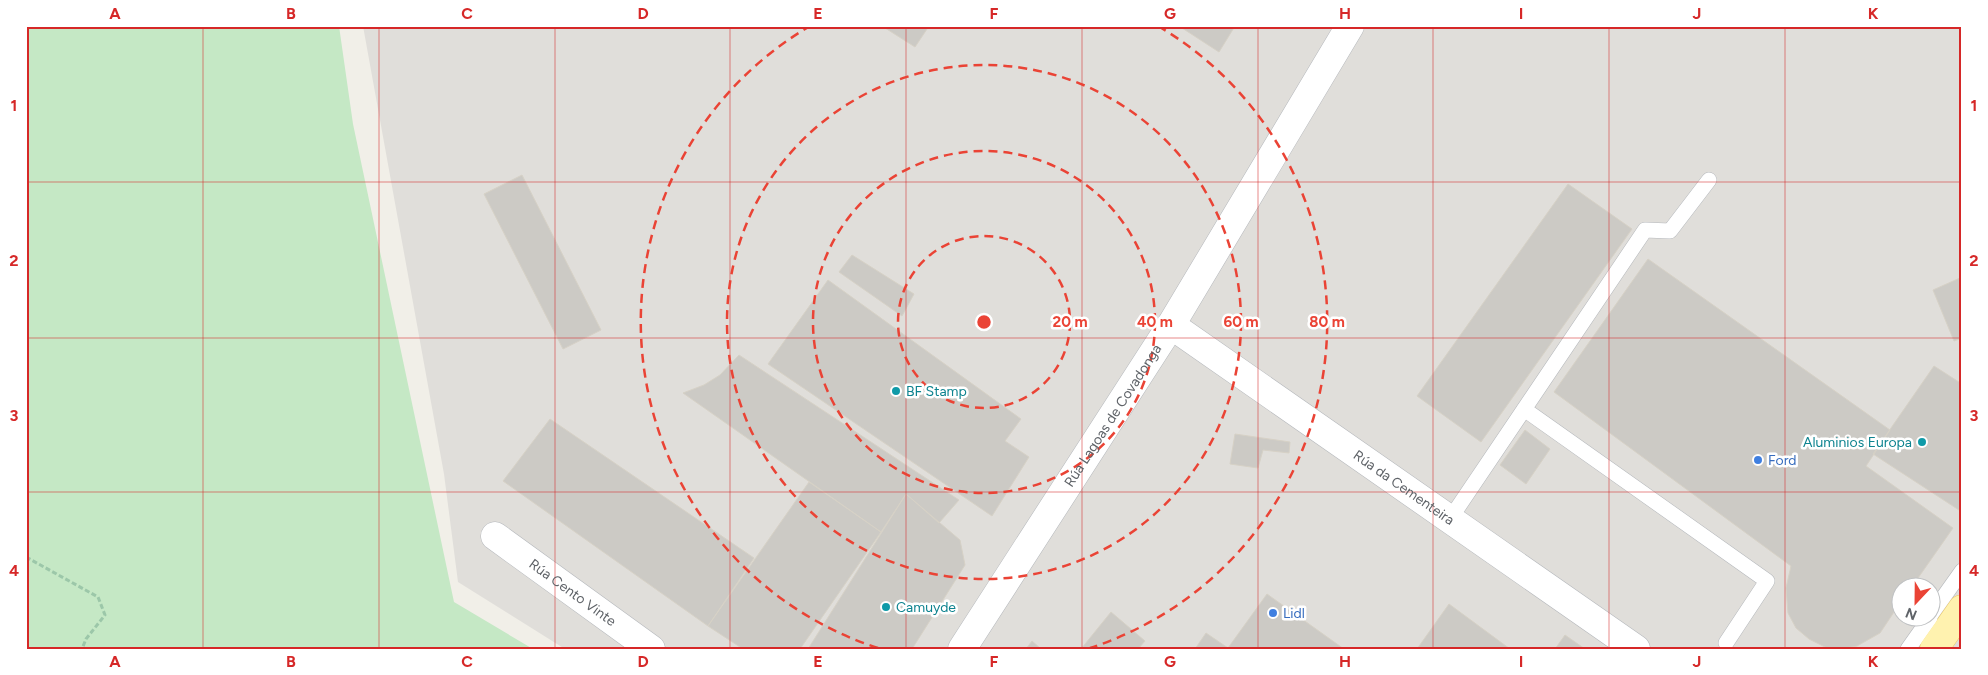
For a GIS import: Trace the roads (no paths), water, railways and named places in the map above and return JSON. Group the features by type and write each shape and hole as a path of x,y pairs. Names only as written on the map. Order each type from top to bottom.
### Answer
{"main road":[{"path":"1934,649 1962,609"},
{"path":"1955,649 1962,640"}],"street":[{"name":"Rúa Lagoas de Covadonga","path":"962,649 1171,325 1350,26"},
{"name":"Rúa da Cementeira","path":"1171,325 1636,649"},
{"name":"Rúa Cento Vinte","path":"496,536 650,649"}],"lane":[{"path":"1450,519 1645,230 1670,230 1709,180"},
{"path":"1524,409 1767,581 1726,643"},
{"path":"1940,603 1962,571"},
{"path":"1908,649 1922,628"}],"place":[{"name":"BF Stamp","path":"896,391"},
{"name":"Aluminios Europa","path":"1922,442"},
{"name":"Ford","path":"1758,460"},
{"name":"Camuyde","path":"886,607"},
{"name":"Lidl","path":"1273,613"}]}
